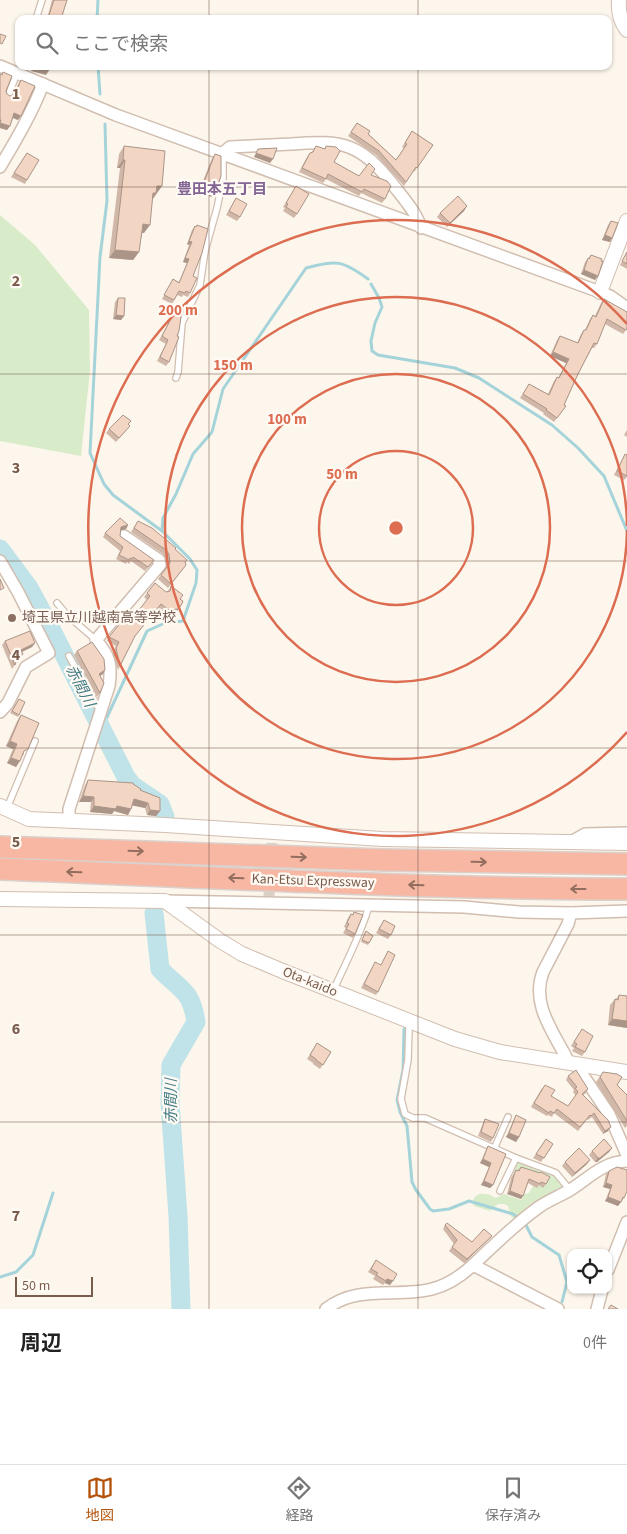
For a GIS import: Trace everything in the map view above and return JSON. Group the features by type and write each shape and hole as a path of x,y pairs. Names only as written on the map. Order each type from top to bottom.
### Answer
{"highway":[{"name":"Kan-Etsu Expressway","path":"0,847 383,860 627,864"},
{"name":"Kan-Etsu Expressway","path":"0,869 388,884 554,889 627,889"}],"street":[{"path":"620,0 619,11 621,20 627,30"},
{"path":"0,66 15,70"},
{"path":"20,71 43,84 116,115 600,292 610,296 627,308"},
{"path":"0,167 22,130 43,84"},
{"path":"223,153 230,148 321,142 338,143 353,148 368,157 382,170 418,218 421,228"},
{"path":"600,292 624,239 627,221"},
{"path":"69,820 69,808 109,686 110,667 107,654 96,640 153,582 160,566 159,560 124,536"},
{"path":"0,561 49,653 26,667 8,703 0,712"},
{"path":"3,808 29,819 69,820 272,837 627,843"},
{"path":"571,842 585,834 627,833"},
{"path":"0,900 165,902 269,900 369,906 464,907 518,912 574,913 627,911"},
{"name":"Ota-kaido","path":"165,902 242,954 476,1046 500,1052 627,1072"},
{"path":"574,913 587,916 627,918"},
{"path":"574,913 543,972 539,995 541,1009 566,1057 578,1068 609,1114 627,1155"},
{"path":"326,1309 342,1299 373,1293 432,1289 453,1280 473,1266 529,1214 542,1205 570,1190 598,1169 613,1163 627,1161"},
{"path":"612,1260 627,1222"},
{"path":"473,1266 558,1309"},
{"path":"597,1309 601,1294"}],"lane":[{"path":"37,15 42,0"},
{"path":"8,96 20,71"},
{"path":"176,378 182,323 200,285 205,251 217,208 223,179 223,153"},
{"path":"56,603 96,640"},
{"path":"69,656 98,717"},
{"path":"3,808 35,741"},
{"path":"333,991 345,964 351,956 369,906"},
{"path":"411,1022 409,1028 408,1060 401,1099 405,1114 413,1118 425,1118 494,1149 556,1173 570,1190"},
{"path":"494,1149 508,1117"},
{"path":"500,1191 516,1158"}],"green space":[{"path":"0,215 35,245 89,310 90,371 81,456 0,441"},
{"path":"517,1162 523,1162 555,1176 564,1186 561,1191 524,1211 516,1219 510,1216 508,1206 503,1204 498,1204 490,1211 474,1206 473,1200 481,1194 487,1194 496,1198 504,1194 521,1200 524,1194 529,1193 534,1184 519,1170 517,1173 514,1172"}],"building":[{"path":"54,0 67,0 62,15 49,15"},
{"path":"0,34 6,36 2,44 0,43"},
{"path":"3,72 12,76 6,91 10,96 15,94 21,80 35,86 21,116 14,113 10,126 0,123 0,74 2,75"},
{"path":"357,123 370,131 368,134 396,160 407,144 405,143 412,131 433,145 406,182 379,151 351,132"},
{"path":"124,146 165,151 162,186 157,186 156,193 153,193 150,225 143,224 139,252 115,250 125,160 123,160"},
{"path":"316,146 325,149 326,146 336,147 340,151 334,162 359,176 369,163 375,169 371,175 387,181 391,186 385,199 364,189 362,192 328,174 326,179 302,168"},
{"path":"277,148 273,159 256,153 258,149"},
{"path":"27,153 39,160 27,180 14,173"},
{"path":"215,154 221,156 221,176 215,193 204,189 206,183 204,182"},
{"path":"296,186 309,194 297,214 286,207 288,204 286,203"},
{"path":"458,196 467,206 450,223 440,213"},
{"path":"236,198 247,204 240,217 229,211"},
{"path":"611,221 618,223 612,238 605,235"},
{"path":"197,225 208,229 202,253 193,276 197,278 190,293 179,291 174,300 164,295 173,279 179,283 189,259 185,258 192,242 189,241"},
{"path":"627,252 627,264 622,261"},
{"path":"591,255 603,261 598,276 584,270"},
{"path":"118,298 125,298 124,316 116,315"},
{"path":"604,299 627,312 627,328 626,330 607,319 597,344 594,343 578,374 564,405 566,406 557,418 547,409 523,394 529,384 549,395 557,377 559,378 569,359 553,352 560,336 578,343 593,315 596,317"},
{"path":"174,313 181,317 177,336 179,337 169,362 160,357 168,340 162,336"},
{"path":"123,415 131,421 128,424 130,426 119,438 109,429"},
{"path":"625,454 627,455 627,476 617,471"},
{"path":"120,518 128,525 121,527 120,536 154,560 148,567 133,557 129,560 119,555 123,547 105,533"},
{"path":"138,521 152,528 187,560 185,562 186,565 171,584 161,575 170,563 169,554 134,528"},
{"path":"0,579 4,588 0,590"},
{"path":"155,583 166,592 170,591 171,586 183,595 180,599 183,601 182,604 178,609 169,610 161,604 135,636 120,666 116,648 119,642 109,637 126,616 131,620 150,596 147,593"},
{"path":"30,631 35,643 21,650 23,654 18,657 15,665 5,641"},
{"path":"92,642 104,659 105,670 99,674 104,683 100,693 77,651"},
{"path":"19,699 25,702 19,715 12,711"},
{"path":"21,715 39,723 28,749 24,751 20,761 11,758 17,744 10,741"},
{"path":"88,780 133,783 140,790 160,798 160,811 150,810 148,803 134,799 131,809 117,806 116,809 94,806 94,797 83,796"},
{"path":"354,912 363,915 355,934 346,929 351,914 353,915"},
{"path":"384,920 395,926 391,935 379,929"},
{"path":"366,931 373,936 369,943 362,940"},
{"path":"388,951 395,955 378,992 364,984 375,962 381,965"},
{"path":"619,995 627,996 627,1021 612,1019 615,999 618,1000"},
{"path":"582,1029 593,1036 585,1052 575,1047 577,1044 574,1042"},
{"path":"317,1043 331,1052 323,1065 310,1055"},
{"path":"576,1070 588,1089 582,1094 608,1120 611,1127 605,1131 594,1113 580,1127 557,1109 554,1113 550,1111 549,1113 534,1103 545,1085 555,1090 551,1096 568,1106 578,1092 575,1088 577,1087 568,1076"},
{"path":"603,1072 617,1074 622,1077 617,1085 627,1095 627,1121 600,1077"},
{"path":"516,1115 526,1120 519,1137 509,1133"},
{"path":"485,1119 499,1124 493,1138 481,1132"},
{"path":"546,1139 553,1144 544,1158 536,1154"},
{"path":"604,1139 612,1148 598,1158 592,1151"},
{"path":"488,1146 506,1154 493,1185 484,1181 491,1163 483,1159"},
{"path":"579,1148 590,1160 575,1173 565,1162"},
{"path":"521,1167 541,1172 550,1177 546,1184 541,1182 540,1184 529,1179 523,1196 510,1191 516,1170 519,1171"},
{"path":"617,1167 627,1170 627,1191 621,1202 608,1197 612,1185 606,1183 609,1171"},
{"path":"447,1223 472,1242 484,1229 492,1236 467,1259 452,1247 457,1240 445,1225"},
{"path":"376,1260 397,1274 393,1281 387,1279 386,1281 376,1275 378,1273 371,1269"},
{"path":"611,1305 618,1309 608,1309"}],"waterway":[{"path":"97,15 98,0"},
{"path":"98,70 100,94"},
{"path":"102,728 147,631 165,623 183,621 196,583 197,570 190,559 162,531 113,495 104,484 90,453 100,257 107,201 105,124"},
{"path":"162,530 163,518 176,494 193,454 212,432 223,389 306,268 339,263 352,268 368,279"},
{"path":"371,284 382,307 375,323 371,341 372,351 378,355 455,368 479,378 552,425 578,448 604,476 627,531"},
{"name":"赤間川","path":"0,549 29,588 126,777 132,785 160,804 165,817"},
{"name":"赤間川","path":"154,913 160,969 184,991 191,1003 196,1022 171,1065 170,1103 178,1216 181,1309"},
{"path":"404,1029 403,1070 397,1100 400,1112 407,1126 412,1182 416,1190 433,1211 449,1209 469,1201 513,1214 517,1217"},
{"path":"0,1277 16,1272 33,1255 53,1193"},
{"path":"526,1225 532,1237 559,1255 567,1282 562,1302"}],"tunnel":[{"path":"269,896 272,843"}],"place":[{"name":"埼玉県立川越南高等学校","path":"12,618"}],"district":[{"name":"豊田本五丁目","path":"222,189"}]}
